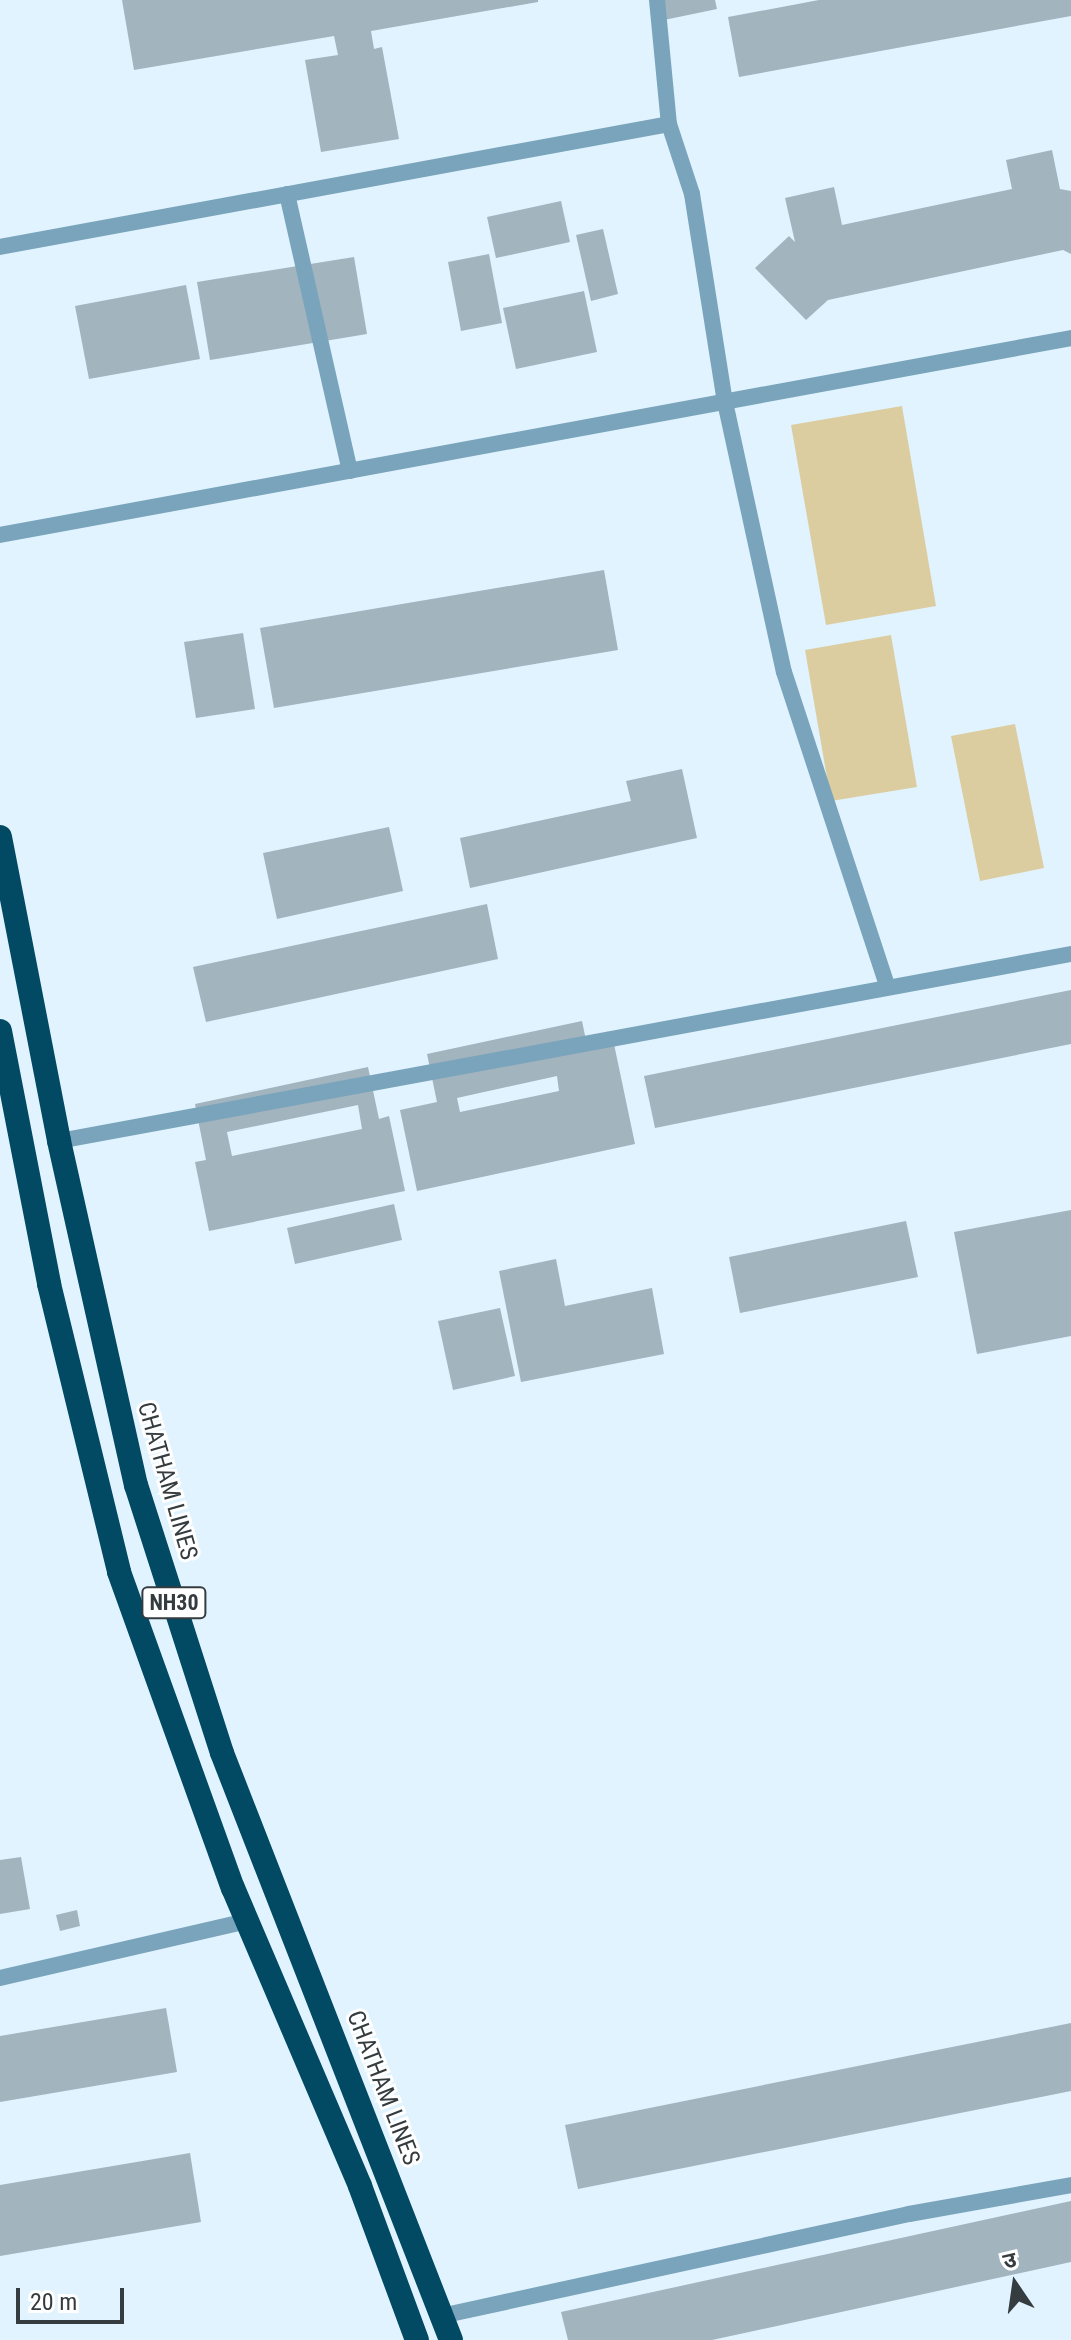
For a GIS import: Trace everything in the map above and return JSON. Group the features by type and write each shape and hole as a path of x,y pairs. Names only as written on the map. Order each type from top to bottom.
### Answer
{"highway":[{"name":"CHATHAM LINES","path":"0,837 59,1141 136,1485 222,1753 451,2340"},
{"name":"NH30","path":"0,1031 49,1284 119,1572 154,1679 247,1921 360,2186 417,2340"},
{"path":"360,2186 387,2176"}],"street":[{"path":"657,0 669,124 692,194 725,402 784,672 887,986"},
{"path":"0,247 669,124"},
{"path":"287,194 350,471"},
{"path":"0,535 1071,338"},
{"path":"59,1141 1071,954"},
{"path":"0,1978 247,1921"},
{"path":"441,2316 909,2214 1071,2185"}],"shaded area":[{"path":"902,406 936,606 826,625 791,425"},
{"path":"891,635 917,787 831,801 805,650"},
{"path":"1015,724 1044,868 980,881 951,736"}],"building":[{"path":"122,0 538,2 371,31 374,49 382,47 399,139 321,152 305,60 338,55 334,36 134,70"},
{"path":"660,0 715,0 717,9 664,20"},
{"path":"819,0 1071,0 1071,16 739,77 728,17"},
{"path":"1052,150 1060,189 1071,191 1071,254 1063,250 828,300 806,320 755,268 789,236 795,242 785,198 834,187 842,225 1012,189 1006,160"},
{"path":"561,201 570,242 496,258 487,217"},
{"path":"603,229 618,294 591,301 576,235"},
{"path":"489,254 502,323 461,331 448,262"},
{"path":"354,257 367,334 210,360 197,282"},
{"path":"186,285 200,359 89,379 75,306"},
{"path":"584,291 597,352 516,369 503,308"},
{"path":"604,570 618,650 274,708 260,628"},
{"path":"243,633 255,709 196,718 184,642"},
{"path":"682,769 697,838 470,888 460,838 631,801 626,781"},
{"path":"389,827 403,891 277,919 263,853"},
{"path":"487,904 498,959 206,1022 193,967"},
{"path":"1071,990 1071,1044 655,1128 644,1076"},
{"path":"582,1021 588,1050 614,1044 635,1144 417,1191 400,1110 437,1102 427,1054","holes":["557,1076 559,1091 460,1112 457,1098"]},
{"path":"368,1067 379,1119 389,1116 405,1191 209,1231 195,1162 206,1160 195,1104","holes":["358,1105 362,1129 232,1156 227,1132"]},
{"path":"394,1204 402,1240 295,1264 287,1228"},
{"path":"1071,1210 1071,1336 977,1354 954,1232"},
{"path":"906,1221 918,1277 740,1313 729,1257"},
{"path":"556,1259 565,1306 652,1288 664,1354 521,1382 499,1271"},
{"path":"500,1308 515,1376 453,1390 438,1321"},
{"path":"21,1857 30,1909 0,1914 0,1860"},
{"path":"77,1910 80,1926 60,1931 56,1915"},
{"path":"166,2008 177,2072 0,2102 0,2036"},
{"path":"1071,2023 1071,2091 578,2189 565,2125"},
{"path":"190,2153 201,2222 0,2256 0,2185"},
{"path":"1071,2201 1071,2262 712,2340 568,2340 561,2312"}]}
